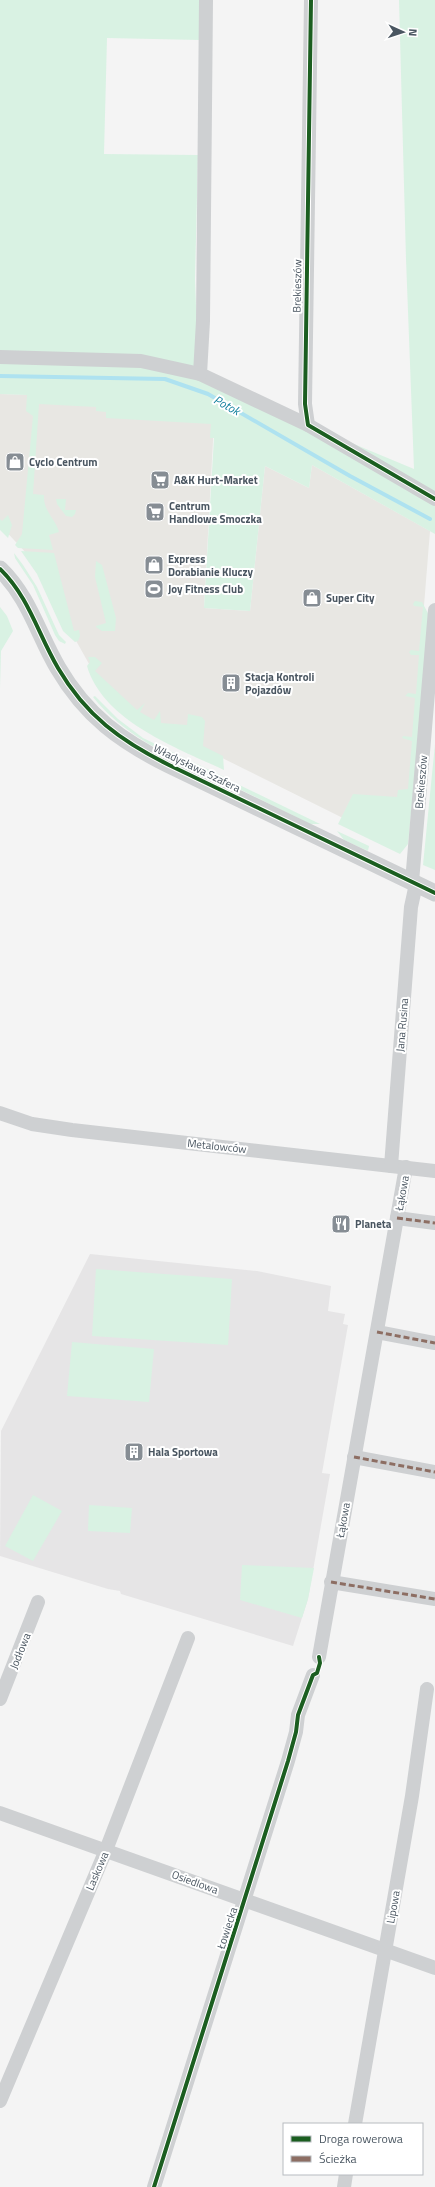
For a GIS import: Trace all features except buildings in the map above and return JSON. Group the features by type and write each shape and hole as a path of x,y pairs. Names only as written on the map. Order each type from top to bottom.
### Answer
{"street":[{"path":"200,374 204,306 206,0"},
{"name":"Brekieszów","path":"308,425 305,404 311,0"},
{"path":"0,357 141,361 200,374 308,425 435,499"},
{"name":"Władysława Szafera","path":"0,568 25,600 58,668 67,682 81,702 114,734 136,749 435,893"},
{"name":"Brekieszów","path":"414,883 435,610"},
{"name":"Jana Rusina","path":"391,1166 414,883"},
{"name":"Metalowców","path":"0,1113 32,1124 72,1130 435,1171"},
{"name":"Łąkowa","path":"319,1657 331,1582 406,1168"},
{"name":"Łąkowa","path":"397,1218 435,1223"},
{"path":"377,1332 435,1343"},
{"path":"354,1457 435,1472"},
{"path":"331,1582 435,1599"},
{"name":"Jodłowa","path":"0,1699 38,1602"},
{"name":"Laskowa","path":"0,2101 106,1850 188,1638"},
{"name":"Łowiecka","path":"154,2187 288,1761 296,1732 298,1715 314,1675"},
{"name":"Lipowa","path":"355,2123 412,1796 427,1689"},
{"name":"Osiedlowa","path":"0,1813 435,1968"},
{"path":"344,2187 346,2175"}],"shaded area":[{"path":"0,394 35,395 214,422 204,608 250,611 265,466 309,488 312,465 430,531 409,793 397,845 164,729 137,712 93,671 28,555 0,525"},
{"path":"90,1254 257,1271 331,1286 328,1311 345,1314 343,1324 348,1325 322,1473 330,1474 308,1599 293,1646 121,1594 120,1591 108,1589 0,1556 1,1431"}],"green space":[{"path":"0,0 201,0 200,40 107,38 104,154 198,155 195,279 198,359 213,376 294,419 414,469 406,259 399,0 435,0 435,534 312,465 309,488 265,466 250,611 204,608 214,438 210,438 211,424 106,418 106,412 96,411 96,407 39,404 33,494 44,495 45,506 59,532 49,535 53,550 18,548 15,545 22,534 33,416 26,411 27,395 0,394"},
{"path":"56,499 66,499 65,510 76,510 75,514 72,517 66,516 57,504"},
{"path":"8,515 12,525 8,538 0,530 0,519 2,521"},
{"path":"21,551 54,553 74,631 79,630 80,636 78,641 75,642 63,631 37,574"},
{"path":"14,553 37,587 59,635 66,642 65,644 59,641 55,635 33,585 15,558"},
{"path":"96,561 102,565 116,618 115,631 102,631 96,627 106,623 95,577"},
{"path":"415,601 422,602 430,617 408,844 400,854 338,824 353,794 397,797 398,790 408,789 412,741 402,738 403,736 412,737 415,698 405,696 408,693 416,694 419,655 411,655 409,652 411,650 419,651 423,607 414,606 413,604"},
{"path":"0,607 7,616 13,631 1,651 0,689"},
{"path":"88,657 95,657 102,663 95,671 137,710 145,703 140,712 154,720 160,711 161,723 187,725 188,714 202,717 205,721 203,746 223,756 224,770 164,742 125,717 109,702 96,685 87,666 90,662"},
{"path":"95,696 118,719 143,738 224,777 218,779 184,763 134,735 106,711 93,697"},
{"path":"435,744 435,870 423,865"},
{"path":"231,781 320,824 310,824 233,786"},
{"path":"337,831 369,846 368,851 344,840"},
{"path":"96,1269 232,1279 228,1345 92,1336"},
{"path":"72,1342 154,1349 149,1402 67,1396"},
{"path":"33,1495 62,1511 33,1561 5,1546"},
{"path":"89,1505 132,1508 130,1533 88,1531"},
{"path":"242,1565 314,1568 308,1599 302,1618 240,1600"}],"waterway":[{"name":"Potok","path":"0,376 165,379 208,394 350,476 430,519"}],"marked path":[{"path":"397,1218 435,1223"},
{"path":"377,1332 435,1343"},
{"path":"354,1457 435,1472"},
{"path":"331,1582 435,1599"}],"cycle path":[{"path":"311,0 305,404 308,425 435,499"},
{"path":"0,569 10,580 26,604 51,655 69,685 80,700 106,726 135,746 169,765 435,893"},
{"path":"154,2187 288,1761 296,1732 298,1715 313,1675 317,1673 320,1663 319,1657"}],"place":[{"name":"Cyclo Centrum","path":"15,462"},
{"name":"A&K Hurt-Market","path":"160,480"},
{"name":"Centrum Handlowe Smoczka","path":"155,512"},
{"name":"Express Dorabianie Kluczy","path":"154,565"},
{"name":"Joy Fitness Club","path":"154,589"},
{"name":"Super City","path":"312,598"},
{"name":"Stacja Kontroli Pojazdów","path":"231,683"},
{"name":"Planeta","path":"341,1224"},
{"name":"Hala Sportowa","path":"134,1452"}]}
